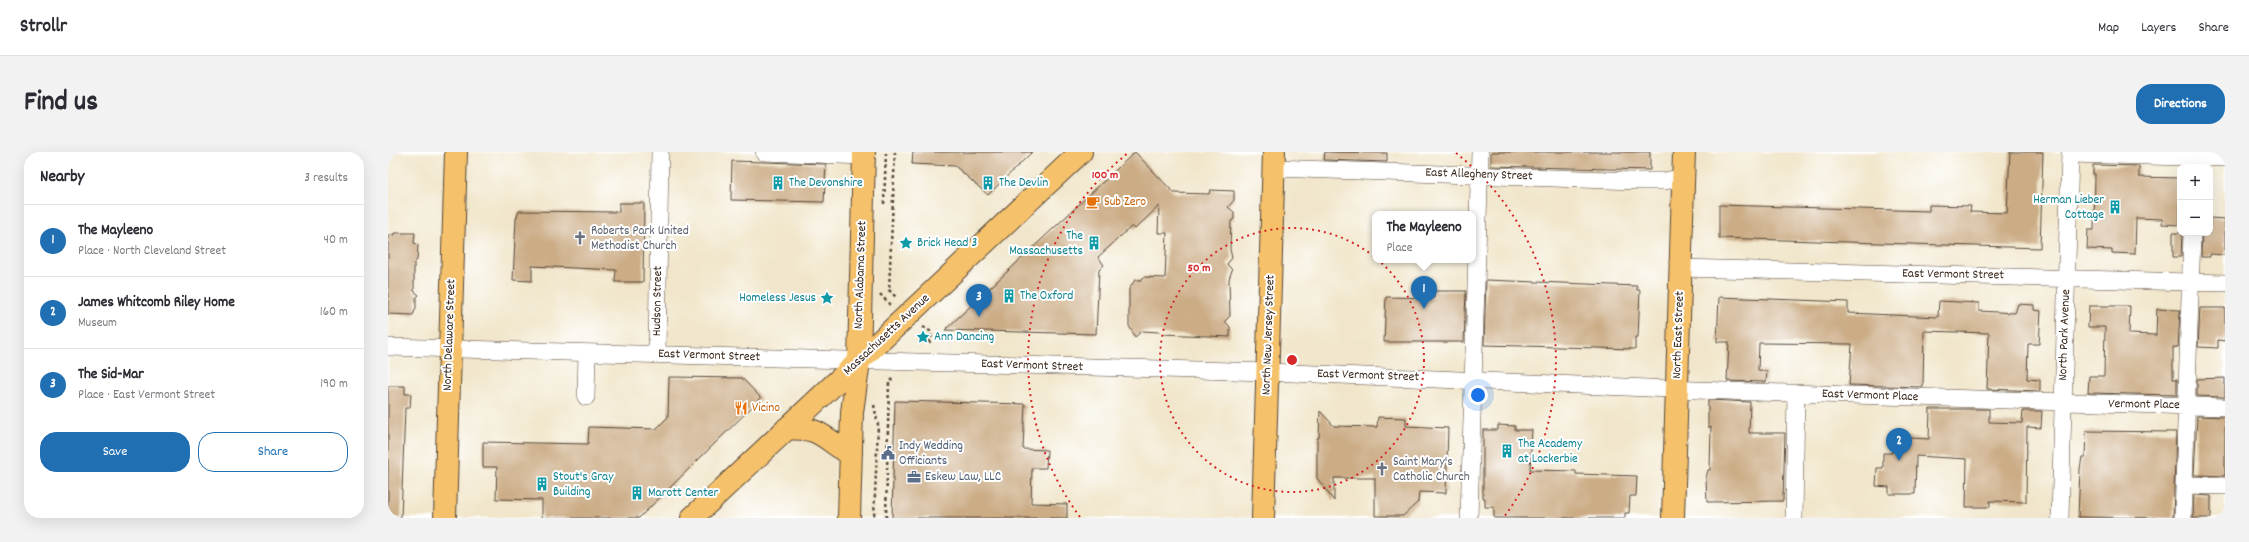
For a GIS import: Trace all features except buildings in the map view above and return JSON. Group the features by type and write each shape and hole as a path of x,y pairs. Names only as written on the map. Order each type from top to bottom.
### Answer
{"main road":[{"name":"North Delaware Street","path":"445,518 456,152"},
{"name":"Massachusetts Avenue","path":"692,518 1081,152"},
{"name":"North East Street","path":"1673,518 1684,152"},
{"name":"North Alabama Street","path":"849,518 852,412 859,360 864,154"},
{"name":"North New Jersey Street","path":"1264,518 1274,160"},
{"path":"787,428 815,431 838,448 851,454"}],"street":[{"name":"Hudson Street","path":"657,355 660,152"},
{"path":"764,152 864,154"},
{"path":"1468,518 1480,152"},
{"path":"2070,153 2195,159 2225,158"},
{"name":"North Park Avenue","path":"2060,518 2070,153"},
{"name":"East Allegheny Street","path":"1274,160 1479,175 1635,181 1665,181 1684,177"},
{"path":"2184,518 2192,236"},
{"name":"East Vermont Street","path":"1681,268 2225,283"},
{"name":"East Vermont Street","path":"388,347 1268,372 1677,389"},
{"path":"586,397 587,353"},
{"name":"East Vermont Place","path":"1677,389 2063,403"},
{"path":"1794,518 1796,393"},
{"name":"Vermont Place","path":"2063,403 2225,406"},
{"path":"2184,485 2225,486"}],"path":[{"path":"884,207 886,152"},
{"path":"879,290 881,296 903,320"},
{"path":"874,399 878,425 874,518"}],"place":[{"name":"The Devonshire","path":"778,183"},
{"name":"The Devlin","path":"988,183"},
{"name":"Sub Zero","path":"1093,202"},
{"name":"Herman Lieber Cottage","path":"2115,207"},
{"name":"Roberts Park United Methodist Church","path":"580,238"},
{"name":"Brick Head 3","path":"906,243"},
{"name":"The Massachusetts","path":"1094,243"},
{"name":"The Oxford","path":"1009,296"},
{"name":"Homeless Jesus","path":"827,298"},
{"name":"The Mayleeno","path":"1424,309"},
{"name":"The Sid-Mar","path":"979,317"},
{"name":"Ann Dancing","path":"923,337"},
{"name":"Vicino","path":"741,408"},
{"name":"The Academy at Lockerbie","path":"1507,451"},
{"name":"Indy Wedding Officiants","path":"888,453"},
{"name":"James Whitcomb Riley Home","path":"1899,461"},
{"name":"Saint Mary's Catholic Church","path":"1382,469"},
{"name":"Eskew Law, LLC","path":"914,477"},
{"name":"Stout's Gray Building","path":"542,484"},
{"name":"Marott Center","path":"637,493"}]}
